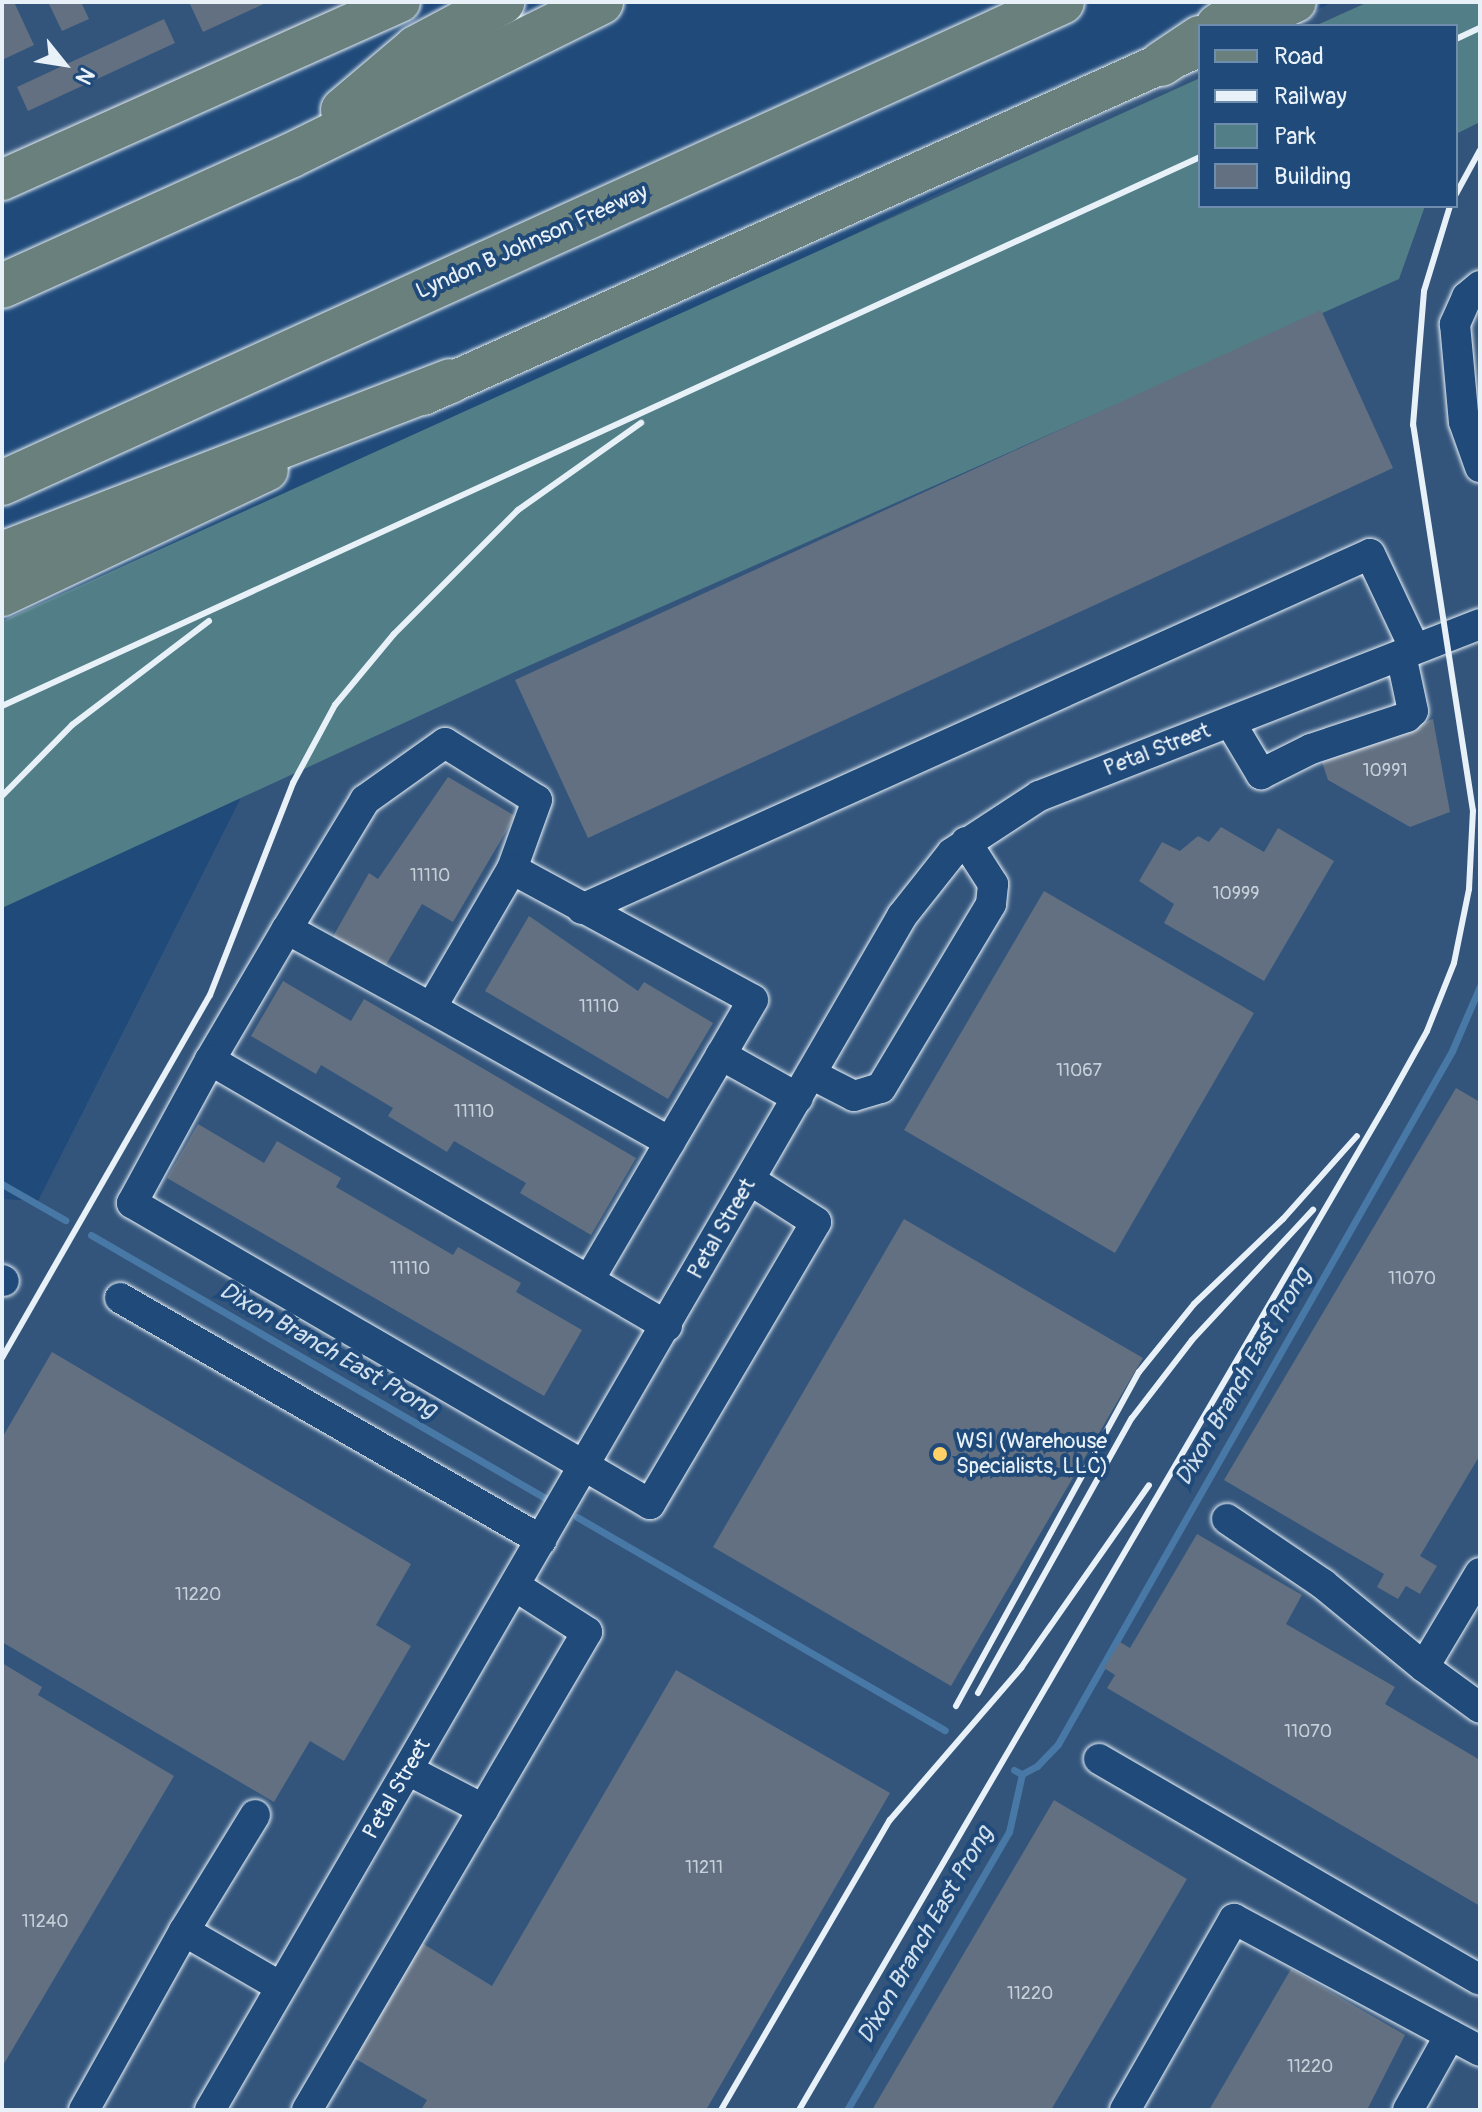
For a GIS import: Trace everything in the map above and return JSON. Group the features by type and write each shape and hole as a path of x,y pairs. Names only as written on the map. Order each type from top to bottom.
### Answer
{"highway":[{"path":"290,156 416,48 502,2"},
{"path":"2,286 290,156 601,2"},
{"name":"Lyndon B Johnson Freeway","path":"2,483 1062,2"},
{"path":"1221,24 1255,2"},
{"path":"1161,64 1198,39"},
{"path":"2,554 450,381"}],"main road":[{"path":"2,180 400,2"},
{"path":"1248,24 1296,2"},
{"path":"2,596 450,381 1198,47"}],"street":[{"path":"1480,286 1467,297 1455,324 1464,422 1480,467"},
{"path":"582,909 1370,554 1408,652 1413,711 1407,717 1311,749 1261,774 1230,722"},
{"name":"Petal Street","path":"210,2110 902,916 966,842 1039,796 1480,624"},
{"path":"431,1008 512,869 537,800 445,743 365,800 210,1060 132,1203 650,1504 816,1222 750,1180"},
{"path":"721,1055 804,1086 854,1096 881,1088 991,904 993,884 966,842"},
{"path":"512,869 753,1000 589,1280"},
{"path":"287,929 670,1142"},
{"path":"210,1060 667,1326"},
{"path":"120,1298 541,1540"},
{"path":"1227,1519 1323,1584 1424,1667 1480,1708"},
{"path":"1424,1667 1480,1573"},
{"path":"307,2110 587,1632 515,1586"},
{"path":"1099,1759 1480,1980"},
{"path":"408,1770 483,1809"},
{"path":"84,2110 184,1931 255,1815"},
{"path":"1125,2110 1234,1919 1480,2051"},
{"path":"184,1931 281,1987"},
{"path":"1408,2110 1450,2035"}],"shaded area":[{"path":"2,2 359,2 2,199"},
{"path":"1333,2 1480,2 1480,2110 2,2110 2,1199 38,1201 418,446 1198,67 1198,208 1458,208 1458,24 1287,24"}],"green space":[{"path":"1368,2 1480,2 1480,122 1458,133 1458,24 1319,24"},
{"path":"1198,79 1198,208 1424,208 1399,279 506,676 2,908 2,621"}],"building":[{"path":"2,2 14,2 34,45 2,60"},
{"path":"48,2 81,2 89,19 62,31"},
{"path":"189,2 268,2 203,32"},
{"path":"164,19 175,43 28,111 17,87"},
{"path":"1321,310 1393,468 588,838 515,680"},
{"path":"1433,719 1450,812 1410,827 1328,780 1322,762"},
{"path":"448,777 515,816 453,922 422,904 383,970 331,940 369,873 378,879"},
{"path":"1221,827 1264,852 1278,828 1334,861 1264,981 1164,923 1174,904 1139,881 1162,842 1180,851 1198,836 1209,842"},
{"path":"1044,891 1254,1013 1115,1253 904,1130"},
{"path":"529,916 638,991 644,982 713,1023 668,1099 485,991"},
{"path":"283,981 351,1021 364,999 636,1158 591,1235 520,1193 526,1183 454,1141 447,1152 388,1116 393,1108 321,1065 316,1074 251,1036"},
{"path":"1456,1088 1480,1102 1480,1455 1420,1556 1437,1566 1420,1594 1406,1586 1398,1599 1377,1587 1384,1574 1224,1480"},
{"path":"198,1124 264,1163 277,1141 341,1178 336,1187 453,1255 458,1247 521,1283 516,1292 582,1330 544,1396 167,1178"},
{"path":"904,1219 1143,1358 951,1686 713,1547"},
{"path":"52,1352 411,1564 376,1625 411,1646 344,1761 310,1741 274,1802 2,1642 2,1438"},
{"path":"1197,1534 1302,1595 1286,1624 1395,1687 1385,1704 1480,1760 1480,1906 1107,1688 1115,1675 1104,1668 1120,1642 1130,1648"},
{"path":"2,1663 42,1687 38,1695 174,1776 2,2067"},
{"path":"676,1670 890,1793 706,2110 421,2110 427,2100 354,2058 422,1943 492,1986"},
{"path":"1054,1800 1187,1879 1051,2110 872,2110"},
{"path":"1291,1969 1405,2035 1367,2110 1209,2110"}],"waterway":[{"name":"Dixon Branch East Prong","path":"1014,1770 1022,1774 1037,1766 1058,1744 1452,1051 1480,986"},
{"name":"Dixon Branch East Prong","path":"2,1184 65,1220"},
{"name":"Dixon Branch East Prong","path":"91,1235 545,1498"},
{"name":"Dixon Branch East Prong","path":"577,1517 945,1730"},
{"name":"Dixon Branch East Prong","path":"847,2110 1009,1832 1022,1774"}],"railway":[{"path":"1458,38 1480,28"},
{"path":"1458,190 1480,150"},
{"path":"2,706 1198,158"},
{"path":"799,2110 1387,1103 1427,1031 1454,963 1469,889 1473,811 1413,425 1424,291 1449,208"},
{"path":"2,1358 210,995 293,783 335,705 394,634 518,510 641,423"},
{"path":"2,796 72,725 209,621"},
{"path":"956,1706 1139,1372 1194,1304 1283,1219 1357,1136"},
{"path":"978,1693 1132,1418 1192,1340 1313,1210"},
{"path":"721,2110 890,1820 1021,1668 1149,1485"}],"place":[{"name":"WSI (Warehouse Specialists, LLC)","path":"940,1454"}]}
